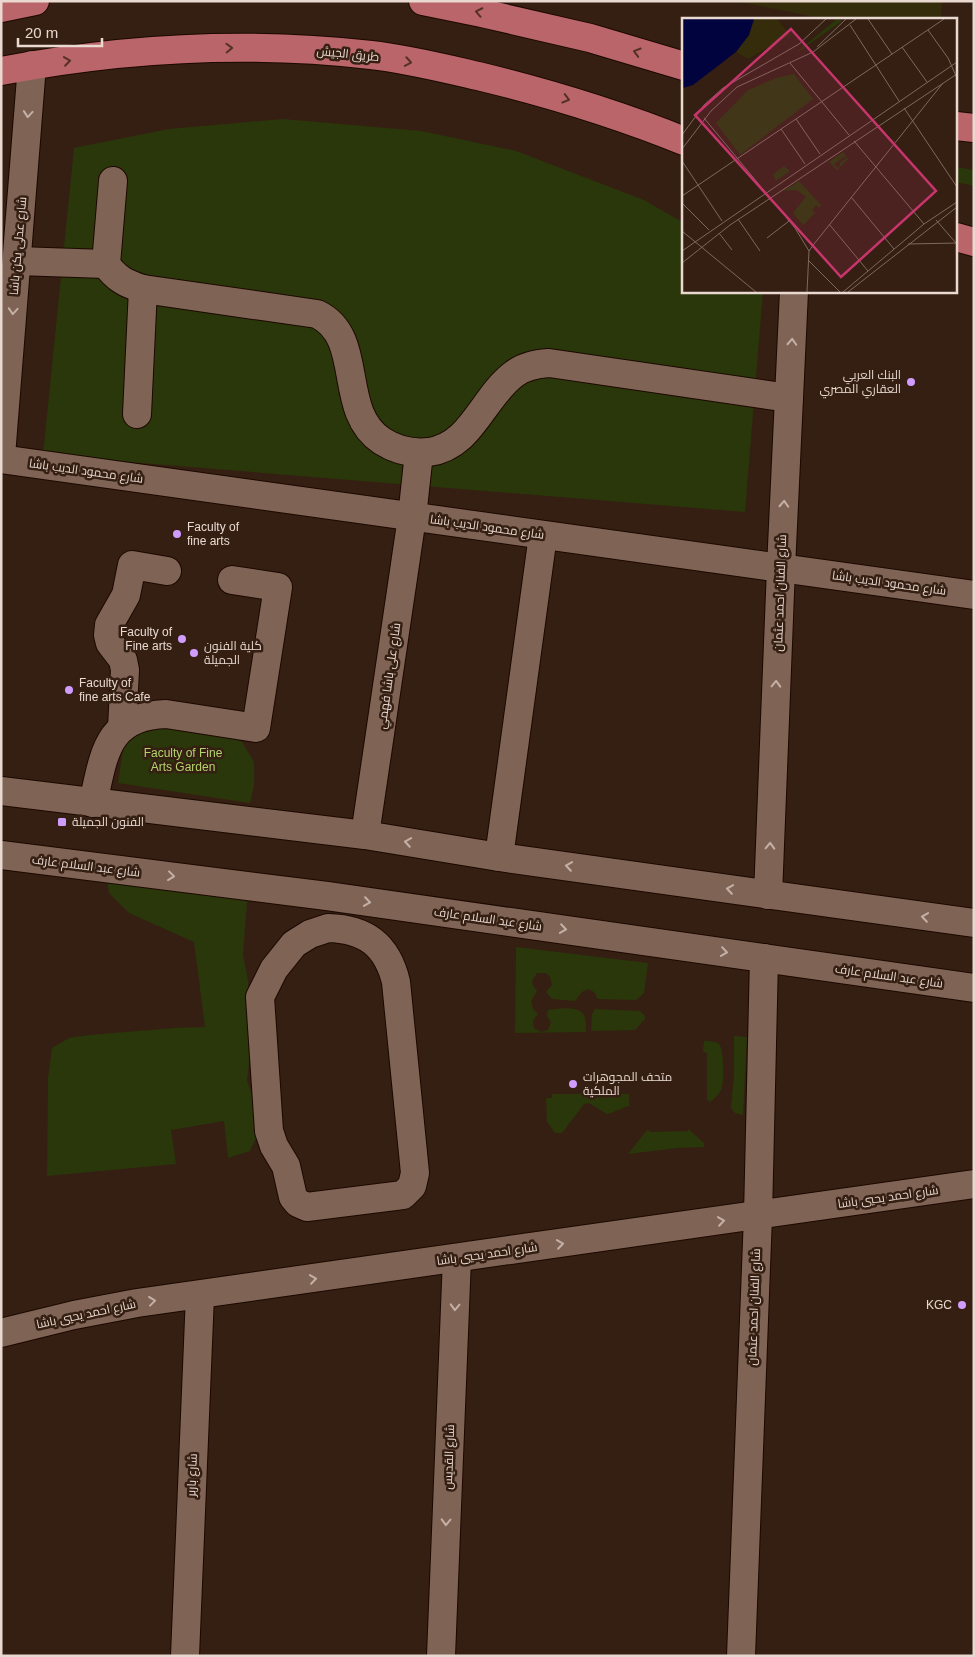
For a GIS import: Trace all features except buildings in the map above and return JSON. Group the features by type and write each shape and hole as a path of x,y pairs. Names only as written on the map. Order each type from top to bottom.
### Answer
{"highway":[{"path":"1,8 33,1"},
{"path":"423,1 590,38 682,65"},
{"name":"طريق الجيش","path":"1,71 107,55 173,50 306,49 372,55 446,68 519,86 591,107 682,141"},
{"path":"958,126 974,128"},
{"path":"958,238 974,242"}],"street":[{"name":"شارع عدلى يكن باشا","path":"1,458 32,65"},
{"path":"113,181 106,264 119,280 143,288 317,314 325,317 339,332 344,343 356,403 368,429 391,447 405,452 436,451 451,445 464,435 505,382 523,369 536,364 549,363 789,398"},
{"path":"16,261 106,264"},
{"path":"137,414 143,288"},
{"name":"شارع الفنان احمد عثمان","path":"768,895 794,292"},
{"name":"شارع على باشا فهمي","path":"365,835 412,517 419,453"},
{"name":"شارع محمود الديب باشا","path":"1,458 974,595"},
{"path":"500,856 543,535"},
{"path":"122,728 125,670 123,660 110,643 108,635 109,624 126,596 132,565 168,571"},
{"path":"93,803 107,747 116,733 134,721 146,716 166,714 256,728 278,587 232,580"},
{"path":"1,792 365,835 768,895 974,923"},
{"name":"شارع عبد السلام عارف","path":"1,855 327,896 974,988"},
{"path":"327,896 328,928"},
{"path":"328,928 360,933 373,941 384,952 392,967 396,982 415,1173 412,1186 403,1195 307,1207 298,1203 293,1197 286,1166 274,1146 269,1131 260,997 274,969 294,944 310,934 328,928"},
{"name":"شارع الفنان احمد عثمان","path":"741,1656 758,1216 764,958"},
{"name":"شارع احمد يحيي باشا","path":"1,1333 74,1315 136,1303 974,1184"},
{"name":"شارع القديس","path":"441,1656 457,1258"},
{"name":"شارع باربر","path":"185,1656 200,1295"}],"green space":[{"path":"283,119 421,131 516,151 644,200 682,222 682,292 763,292 745,512 43,455 74,148 169,129"},
{"path":"958,167 974,170 974,186 958,182"},
{"name":"Faculty of Fine Arts Garden","path":"161,724 217,733 242,742 254,762 254,786 250,803 118,783 124,743 136,733"},
{"path":"106,873 245,885 247,902 243,955 248,980 251,1047 247,1080 260,1120 256,1138 250,1151 228,1158 224,1121 171,1130 176,1164 47,1176 48,1078 52,1048 69,1038 89,1035 205,1027 194,942 129,913 109,893"},
{"path":"516,947 648,963 644,993 636,1000 598,999 594,992 588,989 582,992 575,1001 552,999 546,992 552,985 550,977 546,973 537,973 532,981 537,991 531,1001 533,1009 538,1014 533,1020 534,1028 541,1032 548,1030 551,1022 547,1016 548,1010 572,1009 584,1015 586,1032 515,1033"},
{"path":"595,1009 640,1011 645,1016 645,1019 635,1030 591,1031 592,1014"},
{"path":"734,1036 747,1037 743,1115 735,1113 731,1108 734,1075"},
{"path":"704,1041 719,1044 723,1058 722,1087 719,1094 710,1102 707,1099 707,1053 703,1052"},
{"path":"552,1094 629,1094 629,1106 607,1114 589,1103 584,1104 562,1133 555,1133 547,1122 546,1098 552,1098"},
{"path":"688,1129 704,1143 704,1147 628,1154 647,1130 652,1132 688,1131"}],"sand":[{"path":"736,1 942,1 941,18 819,18"}],"place":[{"name":"البنك العربي العقاري المصري","path":"911,382"},
{"name":"Faculty of fine arts","path":"177,534"},
{"name":"Faculty of Fine arts","path":"182,639"},
{"name":"كلية الفنون الجميلة","path":"194,653"},
{"name":"Faculty of fine arts Cafe","path":"69,690"},
{"name":"الفنون الجميلة","path":"62,822"},
{"name":"متحف المجوهرات الملكية","path":"573,1084"},
{"name":"KGC","path":"962,1305"}]}
